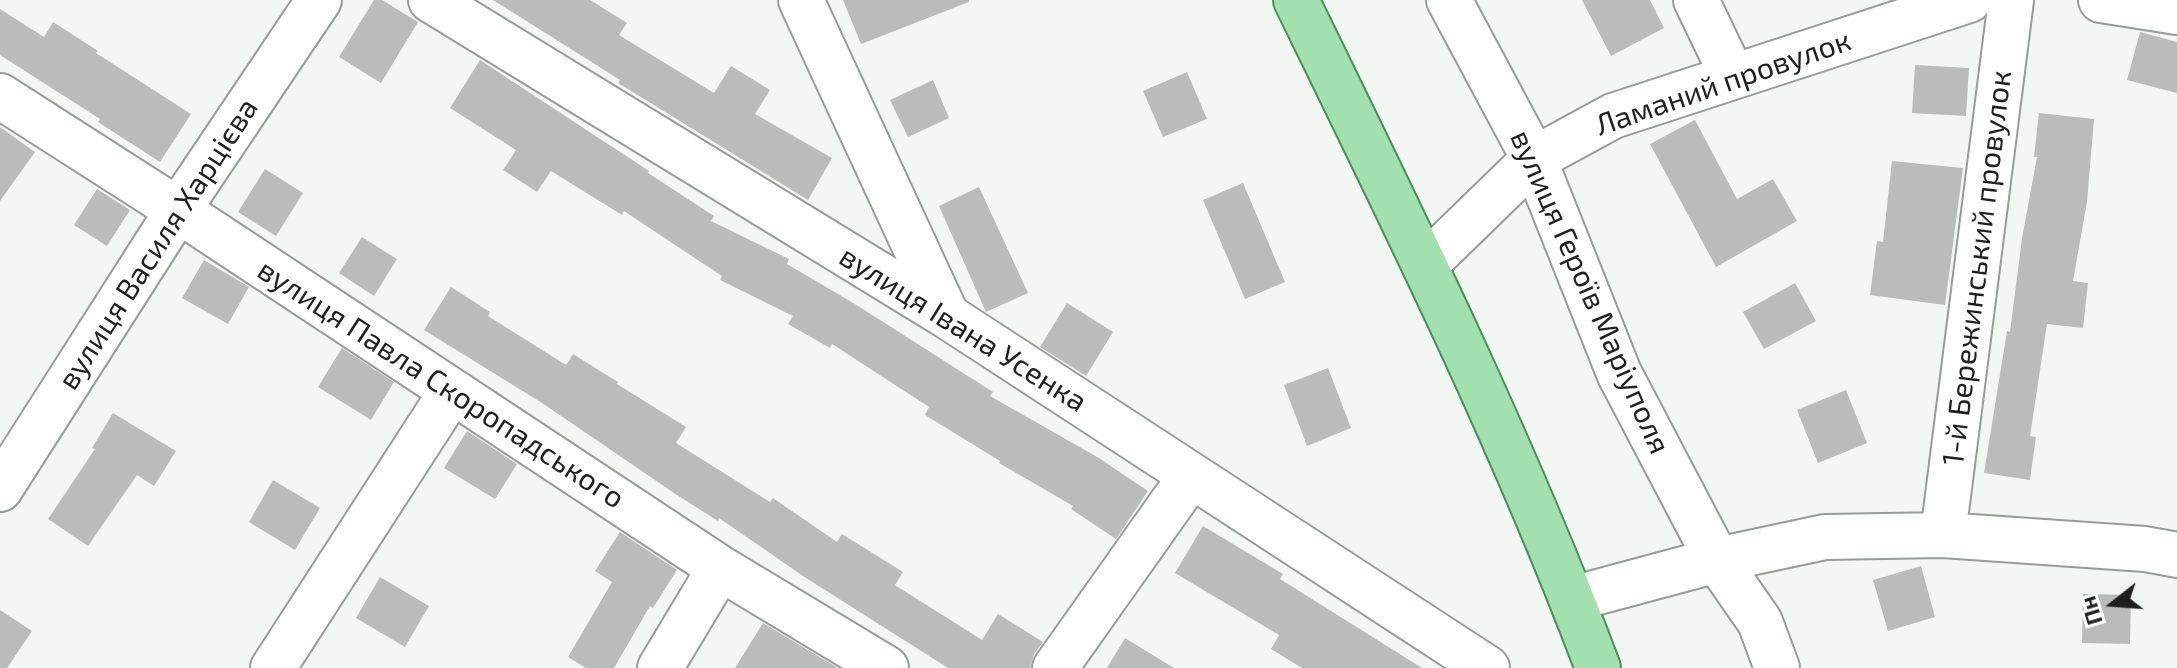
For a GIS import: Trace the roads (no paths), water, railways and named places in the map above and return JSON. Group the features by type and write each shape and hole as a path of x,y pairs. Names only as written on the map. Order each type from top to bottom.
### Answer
{"main road":[{"path":"1296,0 1425,265 1572,599 1598,668"}],"street":[{"name":"вулиця Василя Харцієва","path":"0,489 178,210 319,0"},
{"name":"вулиця Івана Усенка","path":"431,0 947,316 1487,668"},
{"path":"801,0 947,316"},
{"name":"вулиця Героїв Маріуполя","path":"1449,0 1534,159 1619,373 1717,560 1760,622 1777,668"},
{"path":"1696,0 1733,77"},
{"name":"Ламаний провулок","path":"1425,265 1534,159 1613,116 1969,0"},
{"name":"1-й Бережинський провулок","path":"1943,535 2011,0"},
{"path":"2101,0 2177,12"},
{"name":"вулиця Павла Скоропадського","path":"0,96 720,568 886,668"},
{"path":"273,668 452,391"},
{"path":"1055,668 1191,476"},
{"path":"1572,599 1717,560 1825,537 1943,535 2145,549 2177,555"},
{"path":"660,668 720,568"}]}
